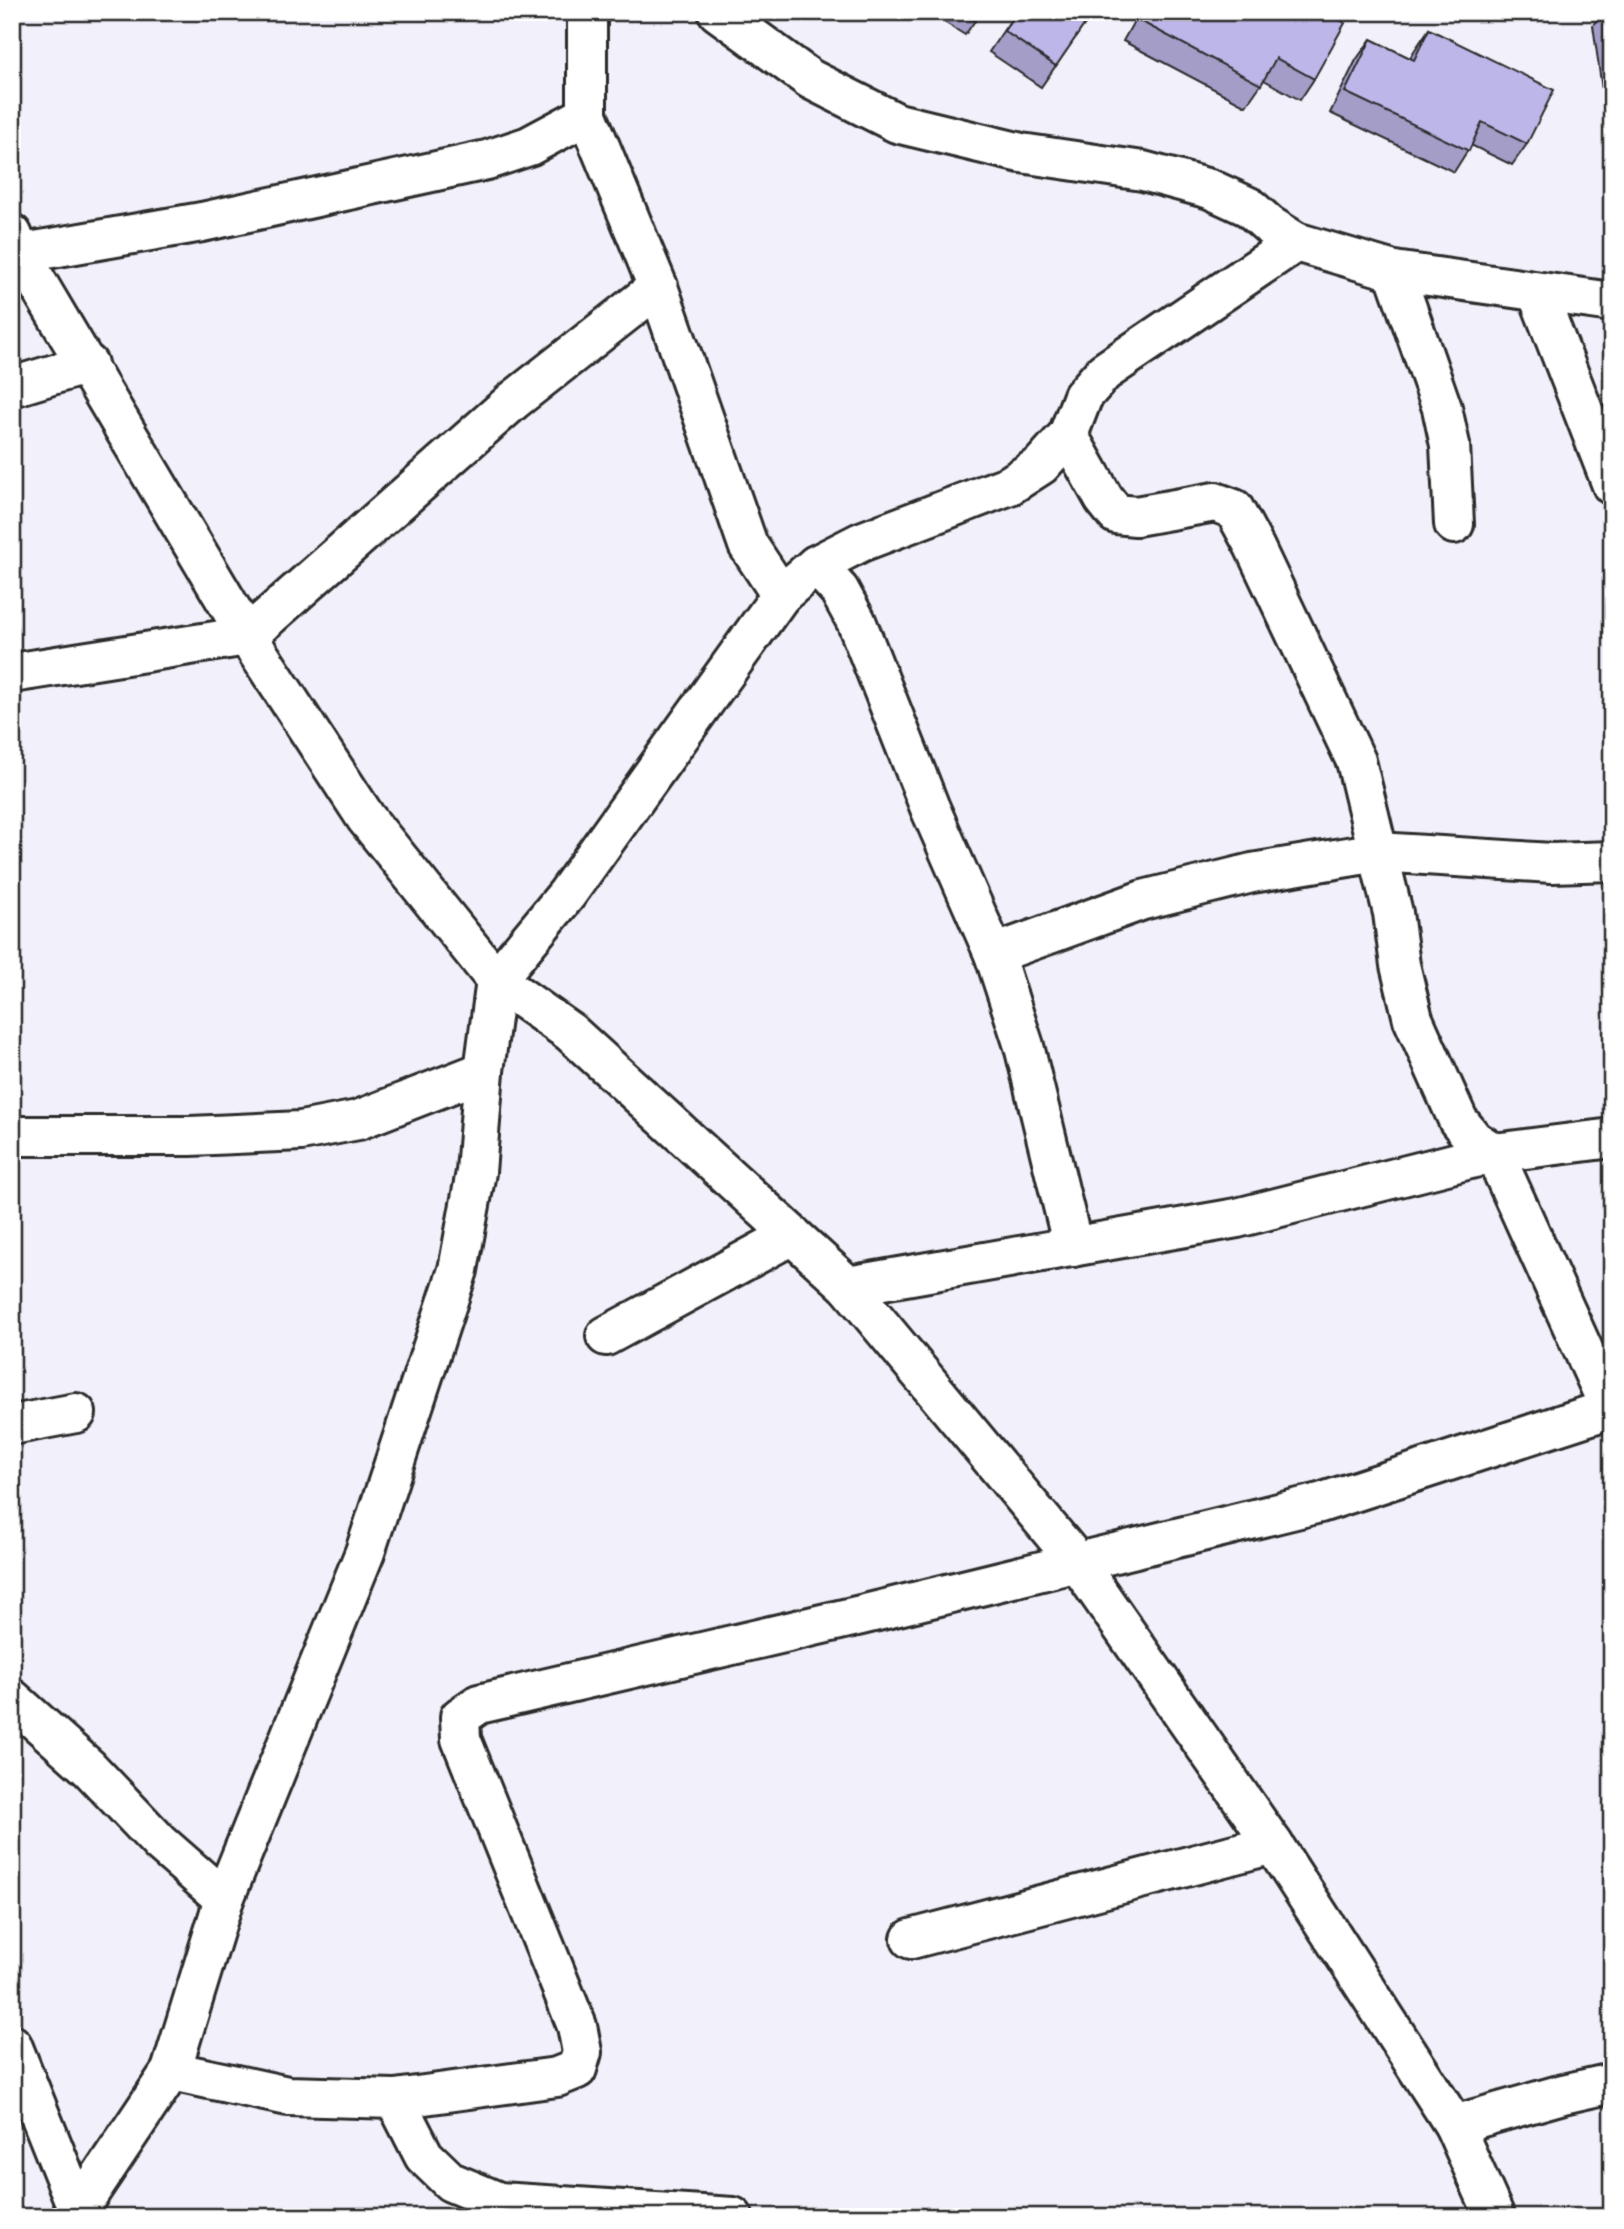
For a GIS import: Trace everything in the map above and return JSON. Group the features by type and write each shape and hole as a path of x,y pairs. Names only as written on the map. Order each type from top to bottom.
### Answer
{"street":[{"path":"587,12 587,115 658,286 748,545 781,594"},
{"path":"718,12 810,79 897,123 1021,153 1143,171 1210,189 1249,208 1296,242 1394,271 1612,302"},
{"path":"587,115 529,146 487,160 202,222 15,248 88,364 247,636 366,818 496,980 570,1032 848,1286 1077,1562 1273,1844 1454,2124 1495,2217"},
{"path":"78,2214 171,2071 224,1899 365,1552 458,1270 476,1172 484,1071 496,980 567,894 781,594 816,565 861,542 1010,485 1041,465 1068,435 1083,396 1104,372 1296,242"},
{"path":"1394,271 1443,408 1450,445 1454,524"},
{"path":"12,673 247,636 514,400 658,286"},
{"path":"1537,292 1612,485"},
{"path":"12,387 88,364"},
{"path":"171,2071 288,2096 395,2099 557,2077 577,2069 582,2052 577,2026 461,1739 460,1717 479,1704 848,1618 1320,1503 1611,1408 1494,1153 1474,1140 1458,1120 1413,1018 1400,965 1393,913 1356,761 1234,509 1215,502 1136,516 1116,514 1104,499 1068,435"},
{"path":"816,565 839,590 856,621 930,808 994,954 1024,1046 1073,1247"},
{"path":"994,954 1143,900 1252,873 1378,852 1552,863 1612,861"},
{"path":"12,1136 190,1136 301,1132 358,1120 484,1071"},
{"path":"848,1286 1237,1218 1494,1153 1612,1138"},
{"path":"606,1336 792,1235"},
{"path":"12,1425 76,1413"},
{"path":"12,1699 89,1768 160,1843 224,1899"},
{"path":"911,1940 1273,1844"},
{"path":"12,2045 78,2214"},
{"path":"1454,2124 1612,2083"},
{"path":"395,2099 425,2156 451,2182 500,2210 733,2217"}],"building":[{"path":"962,12 981,12 975,21"},
{"path":"1017,12 1093,12 1056,66 1004,31"},
{"path":"1142,12 1326,12 1345,23 1314,79 1276,58 1261,85 1138,20"},
{"path":"1604,12 1612,12 1612,70"},
{"path":"1429,29 1554,90 1527,144 1482,122 1469,151 1345,92 1371,39 1414,60"}]}
